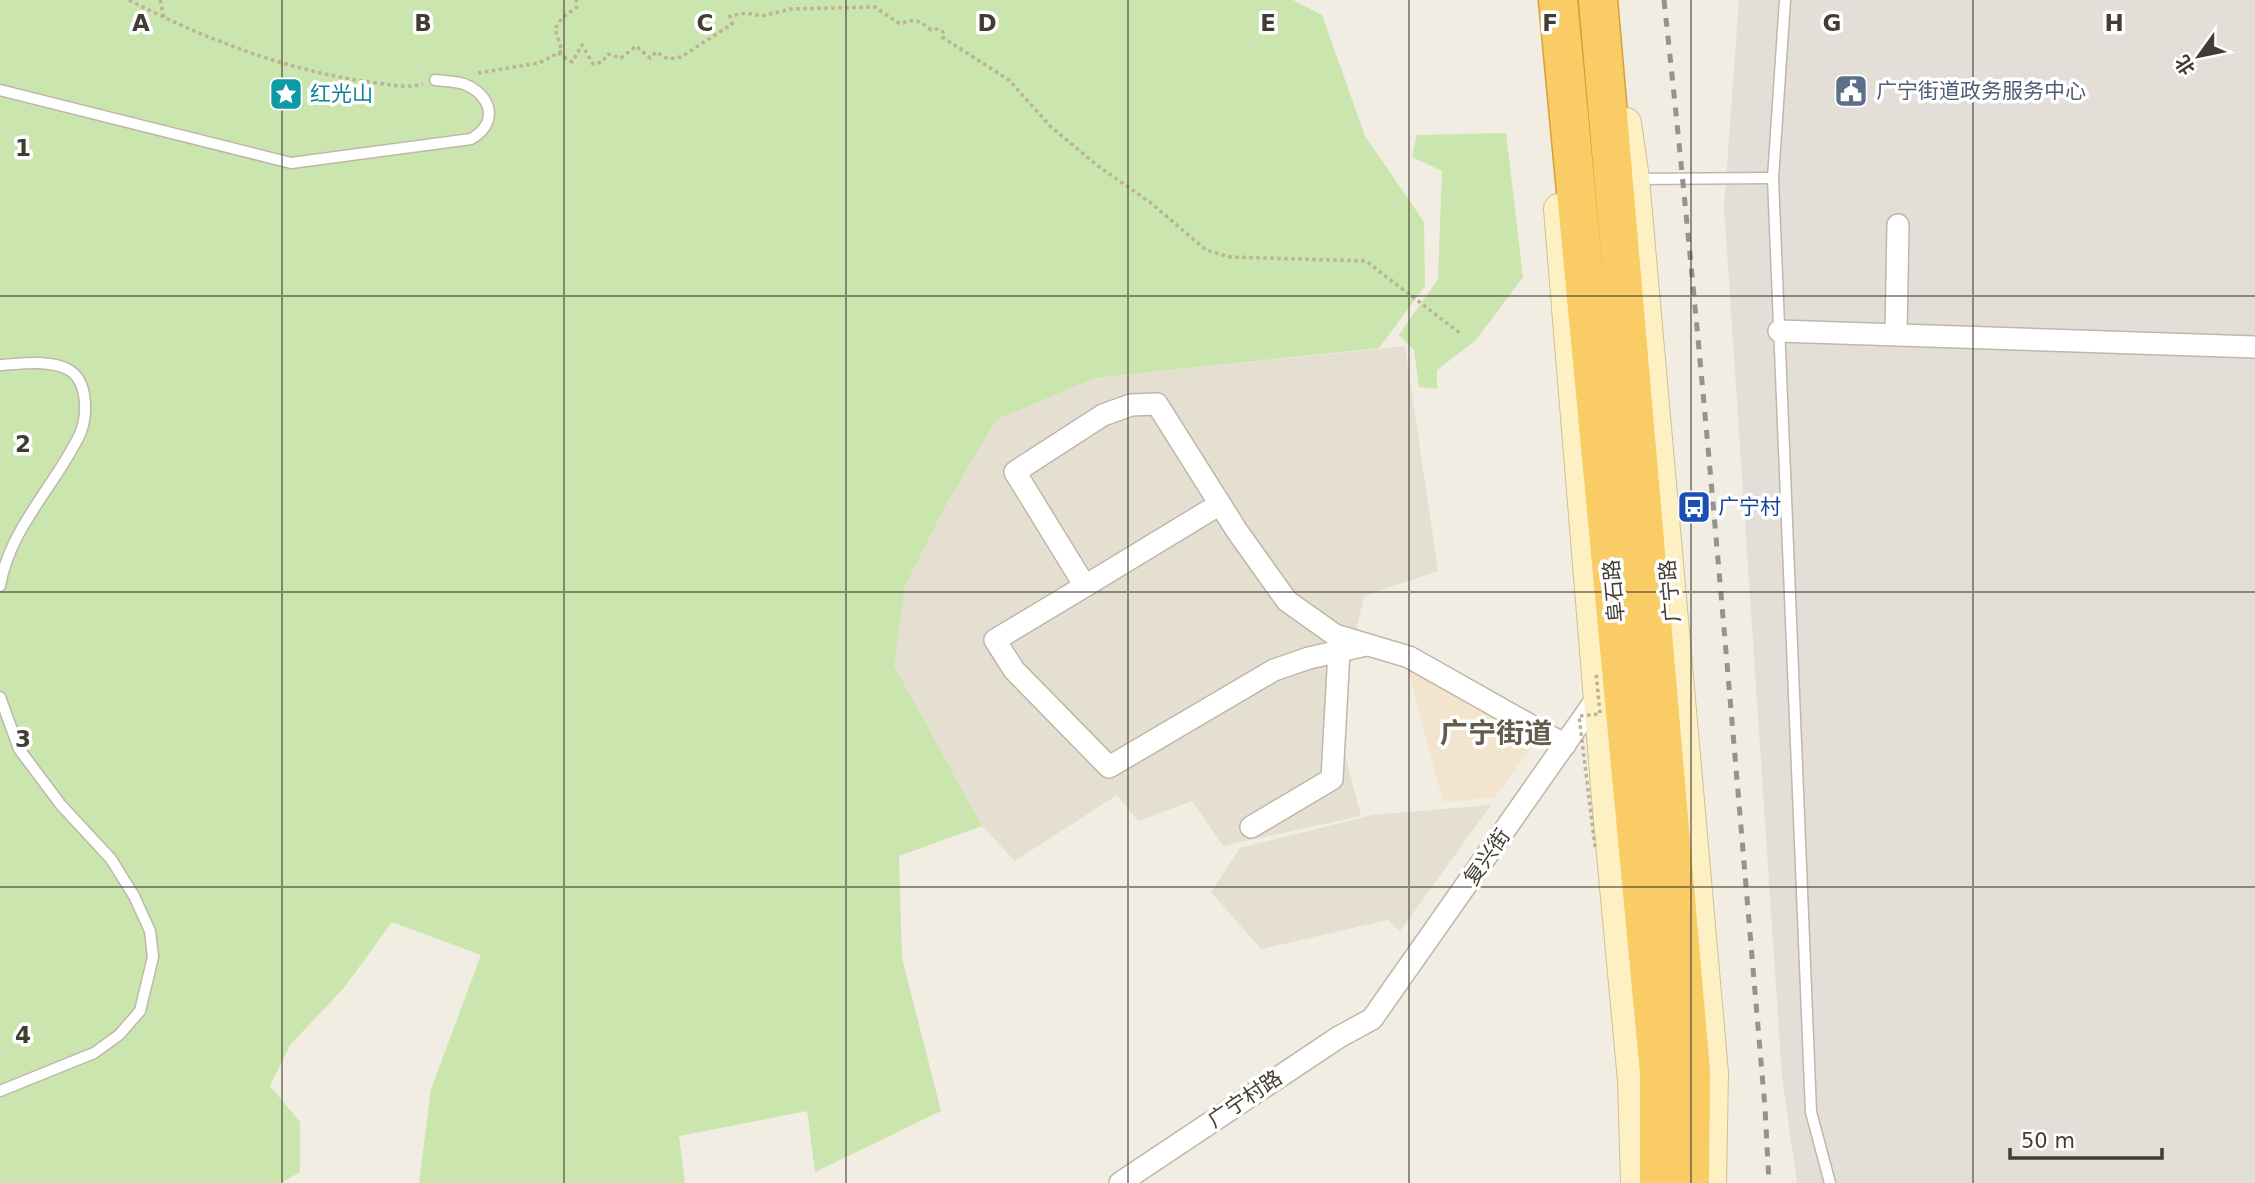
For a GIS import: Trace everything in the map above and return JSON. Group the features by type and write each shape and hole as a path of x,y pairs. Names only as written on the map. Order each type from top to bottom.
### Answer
{"highway":[{"name":"阜石路","path":"1558,0 1660,1073 1658,1183"},
{"name":"阜石路","path":"1598,0 1691,1071 1690,1183"}],"street":[{"path":"1540,0 1633,1080 1636,1183"},
{"name":"广宁路","path":"1607,0 1634,179 1713,1073 1711,1183"},
{"path":"1896,334 1898,225"},
{"path":"1779,332 2255,346"},
{"path":"1085,586 1015,472 1103,415 1131,405 1157,404 1220,504 1287,601 1335,635 1409,657 1565,745"},
{"path":"1220,504 995,640 1014,670 1109,767 1274,670 1366,645"},
{"path":"1251,827 1332,779 1339,651"},
{"name":"复兴街","path":"1372,1019 1565,745 1598,683"},
{"name":"广宁村路","path":"1120,1183 1339,1037 1372,1019"}],"lane":[{"path":"1785,0 1773,178 1811,1112 1830,1183"},
{"path":"0,90 291,163 471,139 482,133 489,120 488,103 478,91 461,83 435,80"},
{"path":"1634,179 1773,178"},
{"path":"0,365 41,363 67,368 80,378 85,403 81,431 16,540 3,570 0,586"},
{"path":"0,696 19,748 61,805 111,859 134,896 150,931 153,957 140,1011 119,1035 94,1053 0,1091"}],"path":[{"path":"129,0 237,49 340,78 409,88 435,80 539,63 562,51 555,29 562,18 577,7 576,0"},
{"path":"160,0 164,18"},
{"path":"558,53 572,62 582,45 593,64 602,62 608,54 621,58 636,46 650,58 656,52 668,59 681,57 732,24 730,16 747,13 762,16 791,9 875,7 900,24 912,19 918,20 931,30 943,32 942,37 1009,79 1051,127 1098,166 1151,203 1206,250 1230,257 1366,261 1461,334"},
{"path":"1595,847 1578,716 1600,714 1598,683"}],"shaded area":[{"path":"1739,0 2255,0 2255,1183 1797,1183 1782,1077 1724,207"},
{"path":"1405,346 1438,571 1364,596 1345,677 1340,735 1361,816 1223,846 1192,801 1138,821 1117,795 1015,861 982,826 894,665 905,586 945,507 996,420 1095,378"},
{"path":"1407,666 1538,738 1495,797 1443,802"},
{"path":"1491,805 1400,931 1388,920 1261,949 1211,892 1240,848 1373,815"}],"green space":[{"path":"0,0 1293,0 1322,15 1365,136 1424,222 1425,286 1379,348 1095,378 996,420 945,507 905,586 894,665 982,826 899,856 902,958 941,1111 815,1172 807,1111 679,1136 685,1183 419,1183 431,1089 481,955 392,922 343,989 290,1045 270,1086 300,1122 300,1172 281,1183 0,1183"},
{"path":"1506,133 1523,277 1476,340 1437,370 1437,389 1419,387 1414,350 1399,335 1438,279 1442,171 1412,157 1417,135"}],"railway":[{"path":"1664,0 1718,554 1769,1183"}],"place":[{"name":"广宁街道政务服务中心","path":"1851,91"},
{"name":"红光山","path":"286,94"},
{"name":"广宁村","path":"1694,507"}],"district":[{"name":"广宁街道","path":"1496,733"}]}
